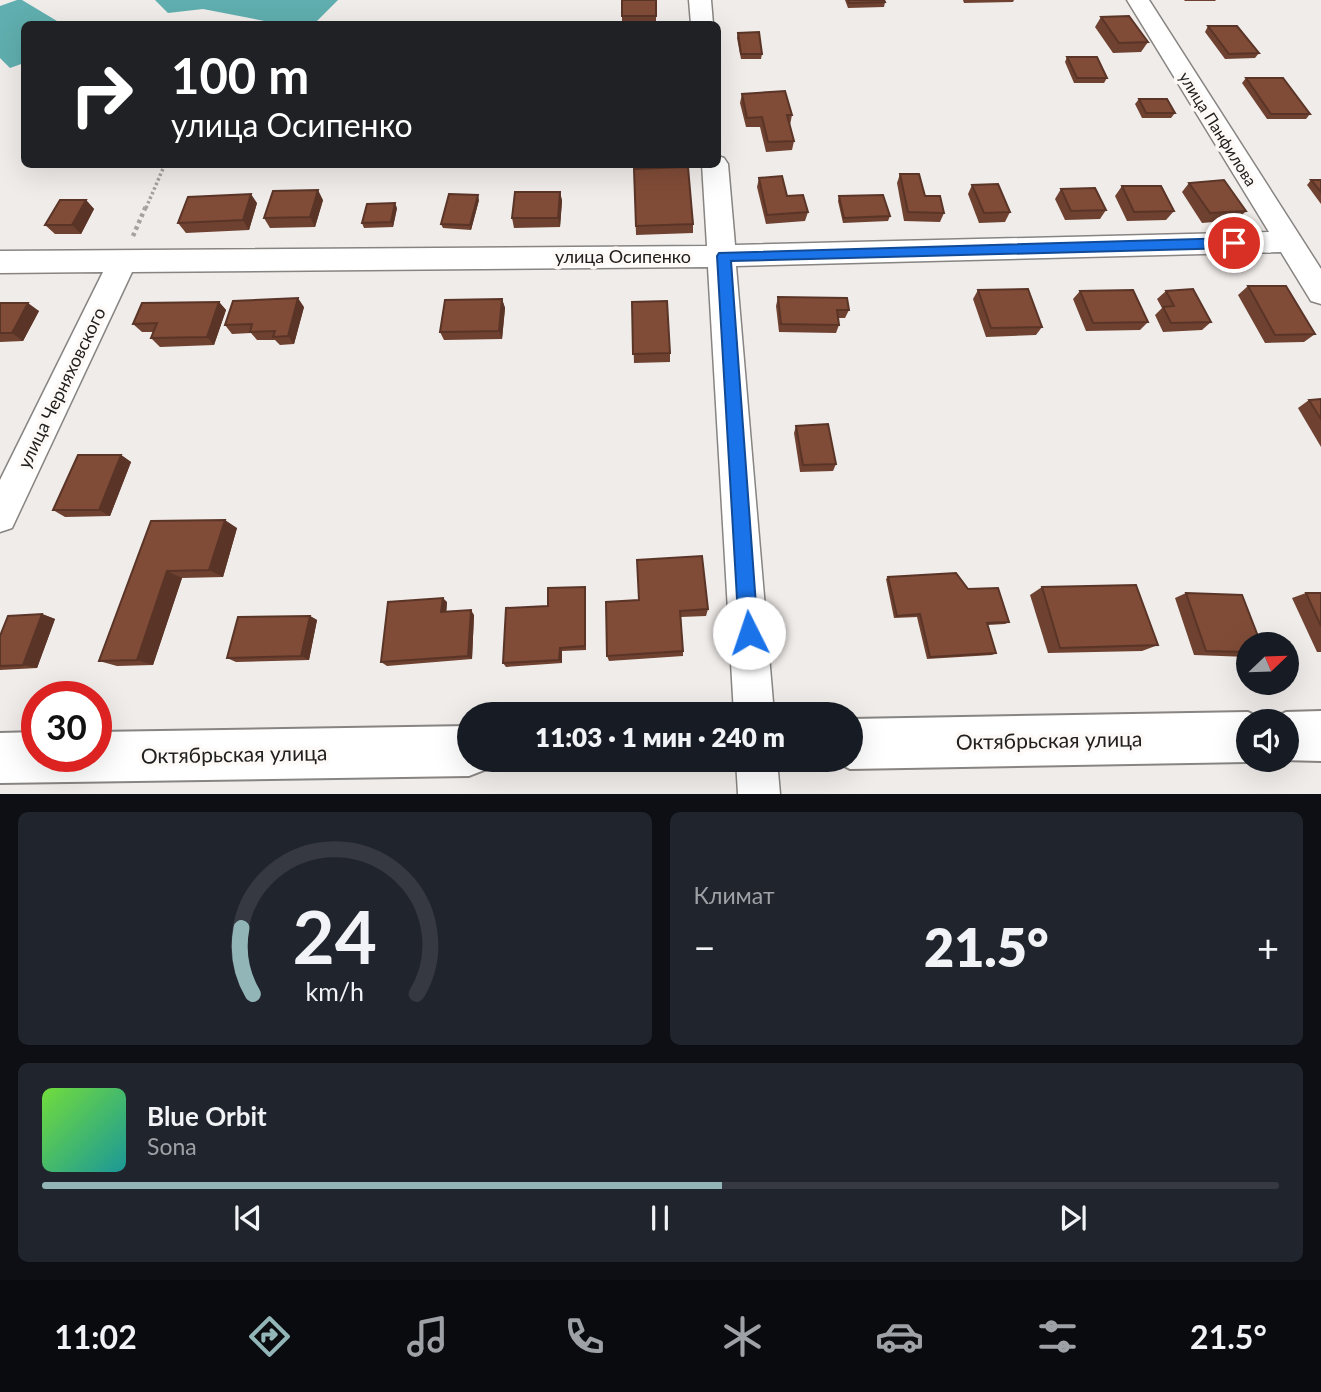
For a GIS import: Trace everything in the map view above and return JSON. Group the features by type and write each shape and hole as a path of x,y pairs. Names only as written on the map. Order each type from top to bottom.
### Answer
{"street":[{"path":"700,0 702,21"},
{"name":"улица Панфилова","path":"1138,0 1302,250 1321,293"},
{"path":"715,168 724,256 753,702"},
{"name":"улица Осипенко","path":"0,262 1302,250"},
{"name":"улица Черняховского","path":"0,516 123,260"},
{"path":"1299,737 1321,736"},
{"name":"Октябрьская улица","path":"863,744 1236,737"},
{"name":"Октябрьская улица","path":"0,758 457,751"},
{"path":"758,772 759,793"}],"path":[{"path":"123,260 163,168"}],"water":[{"path":"22,0 57,21 21,21 21,64 10,68 0,58 0,6"},
{"path":"155,0 338,0 317,21 265,21 203,9 168,13"}],"building":[{"path":"622,0 656,0 656,16 622,16"},
{"path":"848,0 884,0 885,2 849,3"},
{"path":"1129,16 1148,42 1119,43 1101,17"},
{"path":"1208,26 1237,26 1259,53 1229,54"},
{"path":"759,32 762,54 741,54 738,33"},
{"path":"1067,57 1097,57 1107,78 1077,78"},
{"path":"1246,78 1283,78 1310,114 1271,114"},
{"path":"785,91 792,115 787,115 794,141 768,142 762,117 747,118 742,94"},
{"path":"1139,99 1167,99 1175,113 1146,113"},
{"path":"688,168 693,224 636,226 634,169"},
{"path":"900,174 919,174 925,196 940,196 944,213 908,212"},
{"path":"782,176 787,196 803,195 808,212 767,215 759,178"},
{"path":"1224,180 1246,211 1210,213 1189,183"},
{"path":"1311,180 1321,180 1321,192"},
{"path":"998,184 1010,212 984,213 972,185"},
{"path":"1122,186 1161,186 1174,211 1134,212"},
{"path":"1095,188 1106,210 1071,211 1061,189"},
{"path":"318,190 310,217 264,218 273,191"},
{"path":"515,192 560,192 558,218 512,218"},
{"path":"251,194 243,220 178,223 188,197"},
{"path":"449,194 478,195 470,225 441,224"},
{"path":"883,195 890,216 844,218 839,196"},
{"path":"60,200 86,200 72,225 45,225"},
{"path":"395,203 391,222 362,223 367,204"},
{"path":"1248,286 1286,286 1315,334 1275,335"},
{"path":"1028,289 1042,327 991,328 978,290"},
{"path":"1193,289 1211,322 1171,323 1163,307 1174,306 1166,291"},
{"path":"1133,290 1148,322 1093,323 1080,291"},
{"path":"778,297 847,298 849,310 837,310 839,325 781,324"},
{"path":"298,298 288,336 273,337 275,331 250,332 252,324 225,325 233,301"},
{"path":"502,299 499,331 440,332 445,300"},
{"path":"667,301 670,353 633,354 632,302"},
{"path":"219,302 207,337 151,338 157,323 133,324 142,303"},
{"path":"0,303 28,303 12,333 0,333"},
{"path":"1321,399 1321,419 1309,400"},
{"path":"828,424 836,464 803,465 796,426"},
{"path":"78,455 121,455 99,510 53,510"},
{"path":"225,520 209,570 167,571 137,660 99,661 151,521"},
{"path":"702,556 708,609 680,611 683,651 607,656 606,602 639,600 637,560"},
{"path":"956,573 968,589 998,588 1009,622 987,623 996,653 930,657 920,614 897,616 888,577"},
{"path":"1136,585 1158,645 1060,648 1042,587"},
{"path":"585,587 585,646 560,648 559,660 503,663 506,608 548,606 548,588"},
{"path":"1186,593 1242,595 1256,632 1236,632 1236,652 1206,651"},
{"path":"1306,593 1321,593 1321,626"},
{"path":"443,598 441,612 471,610 468,656 381,662 388,602"},
{"path":"42,614 23,665 0,666 0,636 8,616"},
{"path":"310,616 301,656 227,658 238,617"}],"route":[{"path":"749,633 724,256 1234,243"}]}
